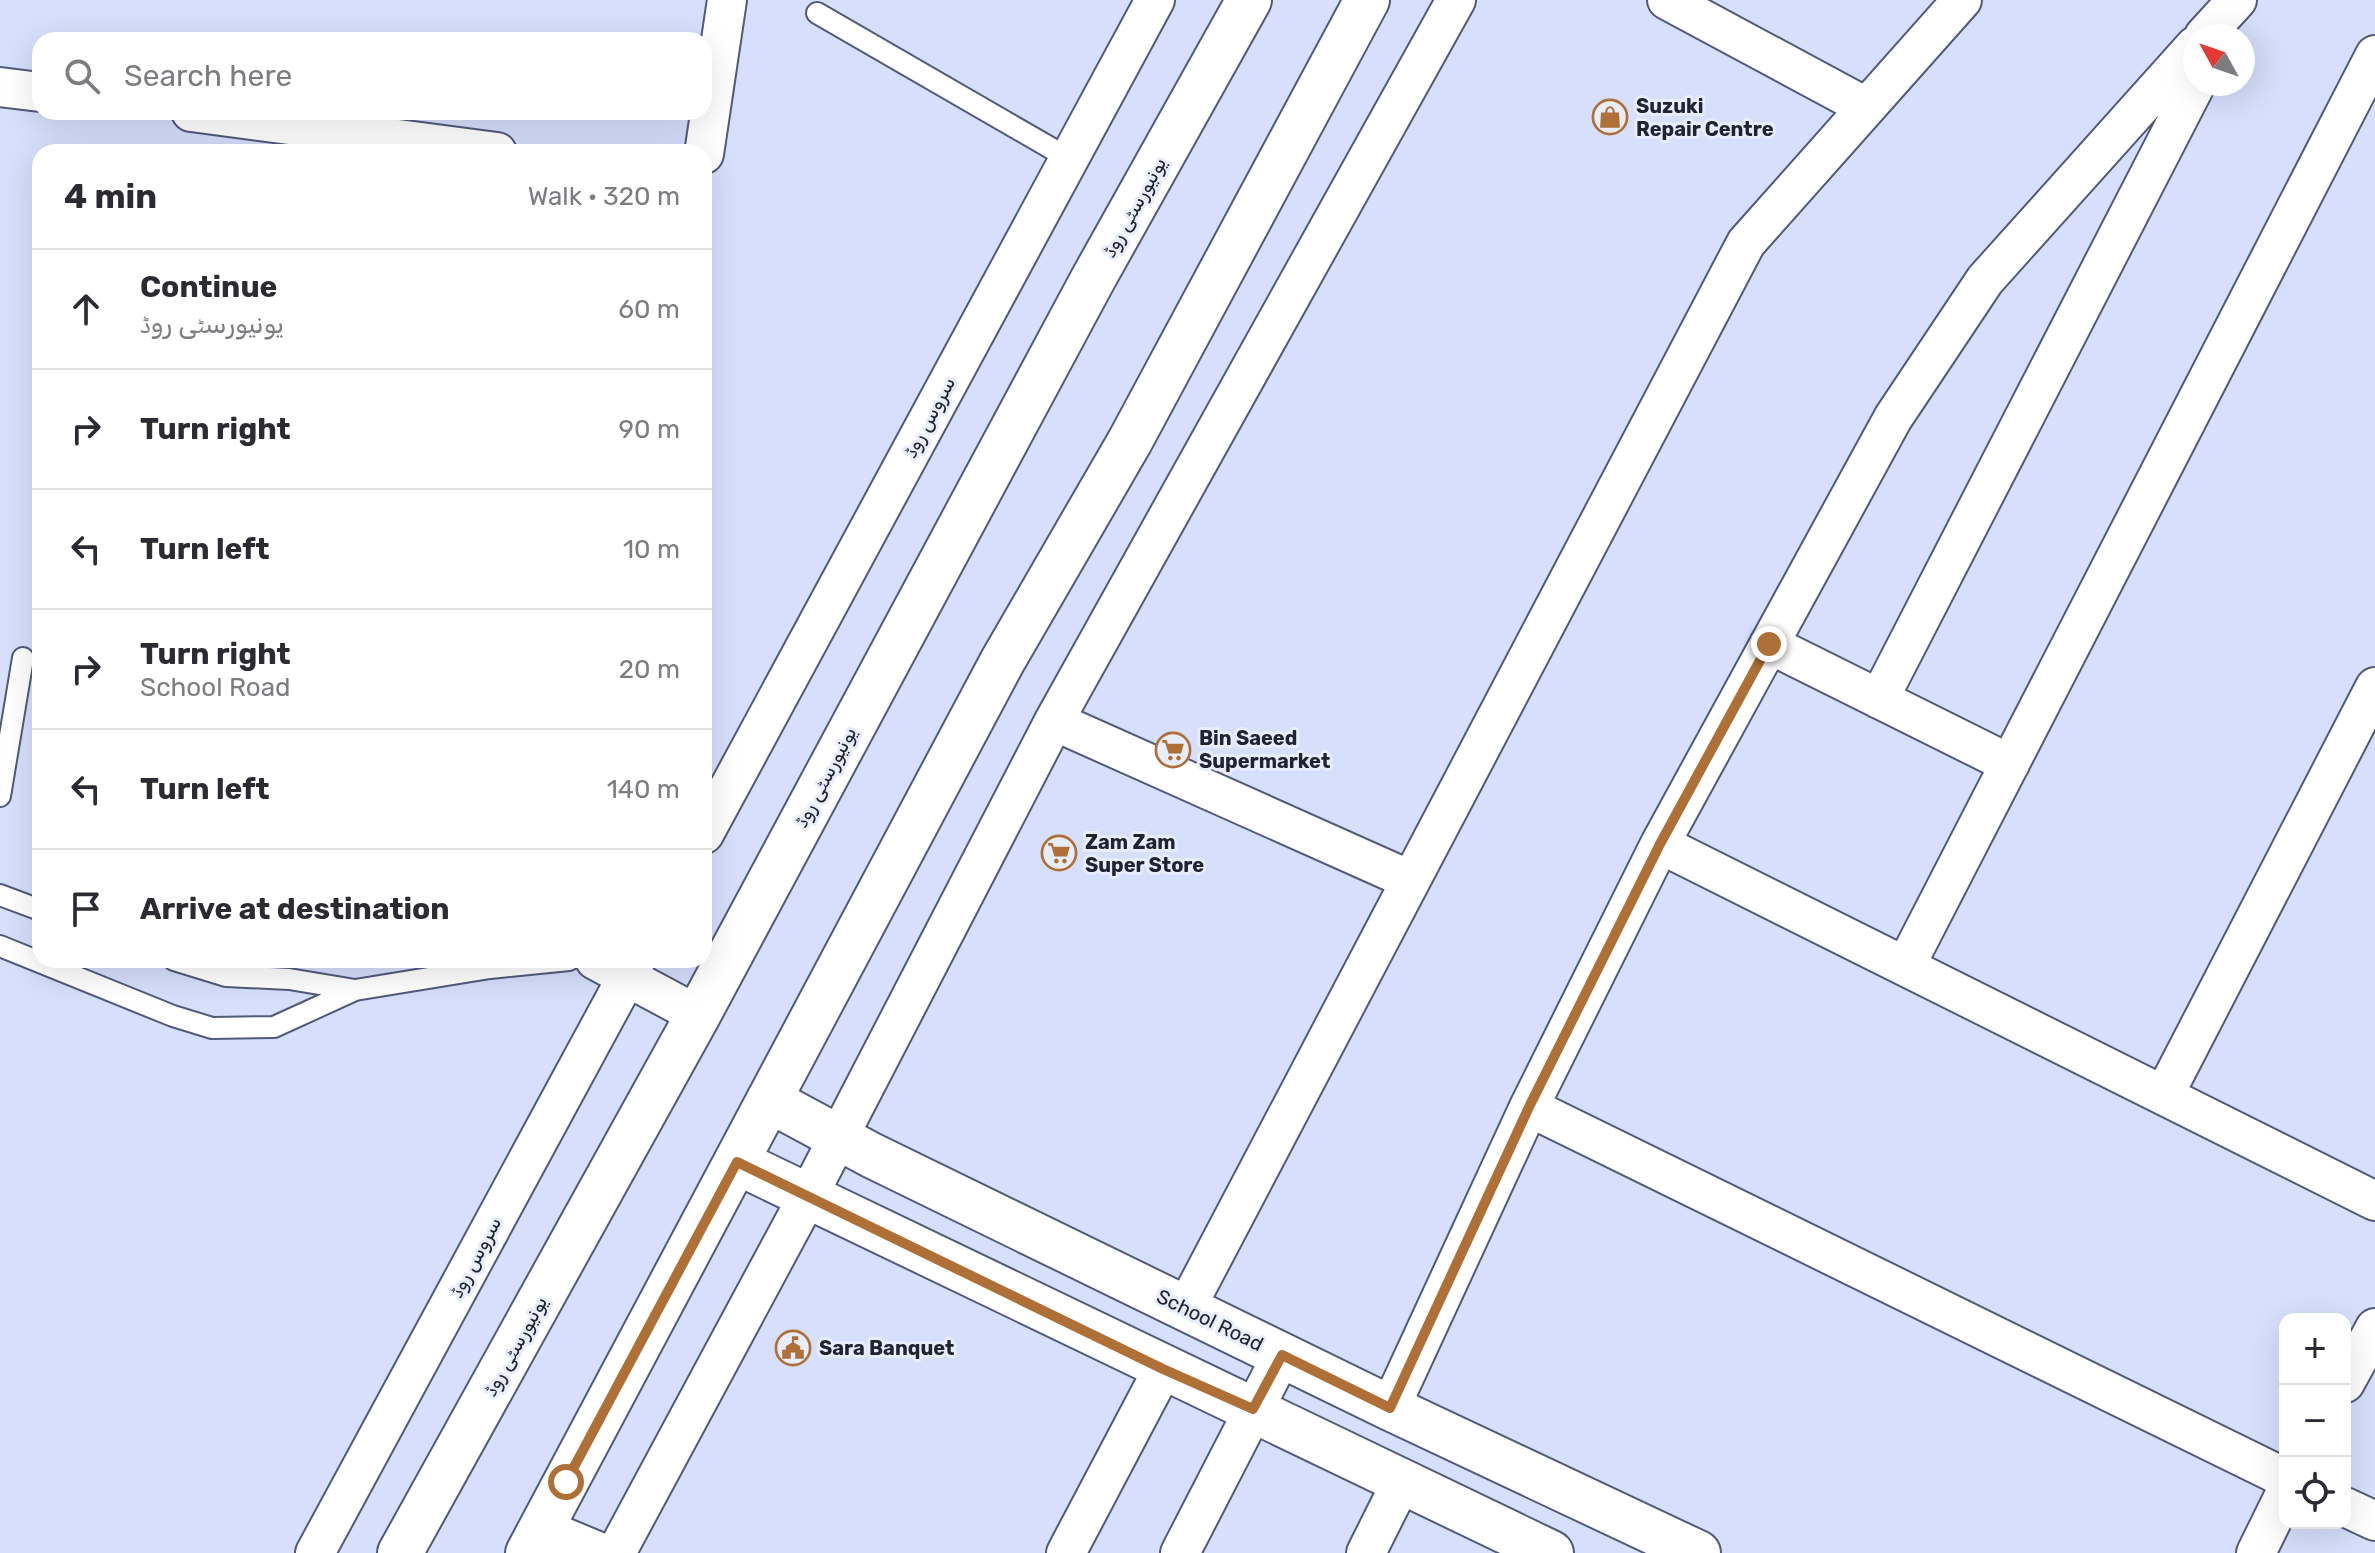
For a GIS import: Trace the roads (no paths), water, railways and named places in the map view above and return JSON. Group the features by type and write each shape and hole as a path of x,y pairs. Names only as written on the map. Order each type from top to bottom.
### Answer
{"main road":[{"name":"یونیورسٹی روڈ","path":"400,1553 698,1015 1093,279 1249,0"},
{"path":"535,1540 1002,662 1130,441 1367,0"},
{"name":"School Road","path":"769,1100 838,1138 1390,1408 1698,1553"},
{"path":"737,1162 1551,1553"}],"street":[{"path":"712,100 727,0"},
{"name":"سروس روڈ","path":"712,819 1155,0"},
{"path":"616,1553 808,1196 1054,721 1456,0"},
{"path":"1667,0 1866,107"},
{"path":"1186,1308 1746,243 1962,0"},
{"path":"2215,24 2238,0"},
{"path":"2227,24 2238,0"},
{"path":"1906,965 2375,55"},
{"path":"1390,1408 1529,1107 1660,844 1893,418 1985,280 2183,59"},
{"path":"0,87 32,91"},
{"path":"1879,699 2190,96"},
{"path":"252,120 436,144"},
{"path":"705,144 709,120"},
{"path":"1769,644 2010,764"},
{"path":"2164,1095 2375,687"},
{"path":"1054,721 1410,880"},
{"path":"1660,844 2375,1201"},
{"name":"سروس روڈ","path":"315,1553 618,968"},
{"path":"622,968 698,1015"},
{"path":"1529,1107 2279,1475"},
{"path":"2351,1372 2375,1328"},
{"path":"1180,1553 1282,1355"},
{"path":"1066,1553 1163,1369"},
{"path":"1366,1553 1402,1481"},
{"path":"2256,1553 2279,1506"},
{"path":"2351,1510 2375,1521"},
{"path":"535,1540 602,1553"}],"lane":[{"path":"817,13 1068,158"},
{"path":"0,796 23,658"},
{"path":"0,895 32,907"},
{"path":"0,946 32,959"},
{"path":"54,968 173,1016 212,1028 274,1027 355,990 490,968"},
{"path":"200,968 226,976 289,979 355,990"}],"place":[{"name":"Suzuki Repair Centre","path":"1610,117"},
{"name":"Bin Saeed Supermarket","path":"1173,750"},
{"name":"Zam Zam Super Store","path":"1059,853"},
{"name":"Sara Banquet","path":"793,1348"}]}
